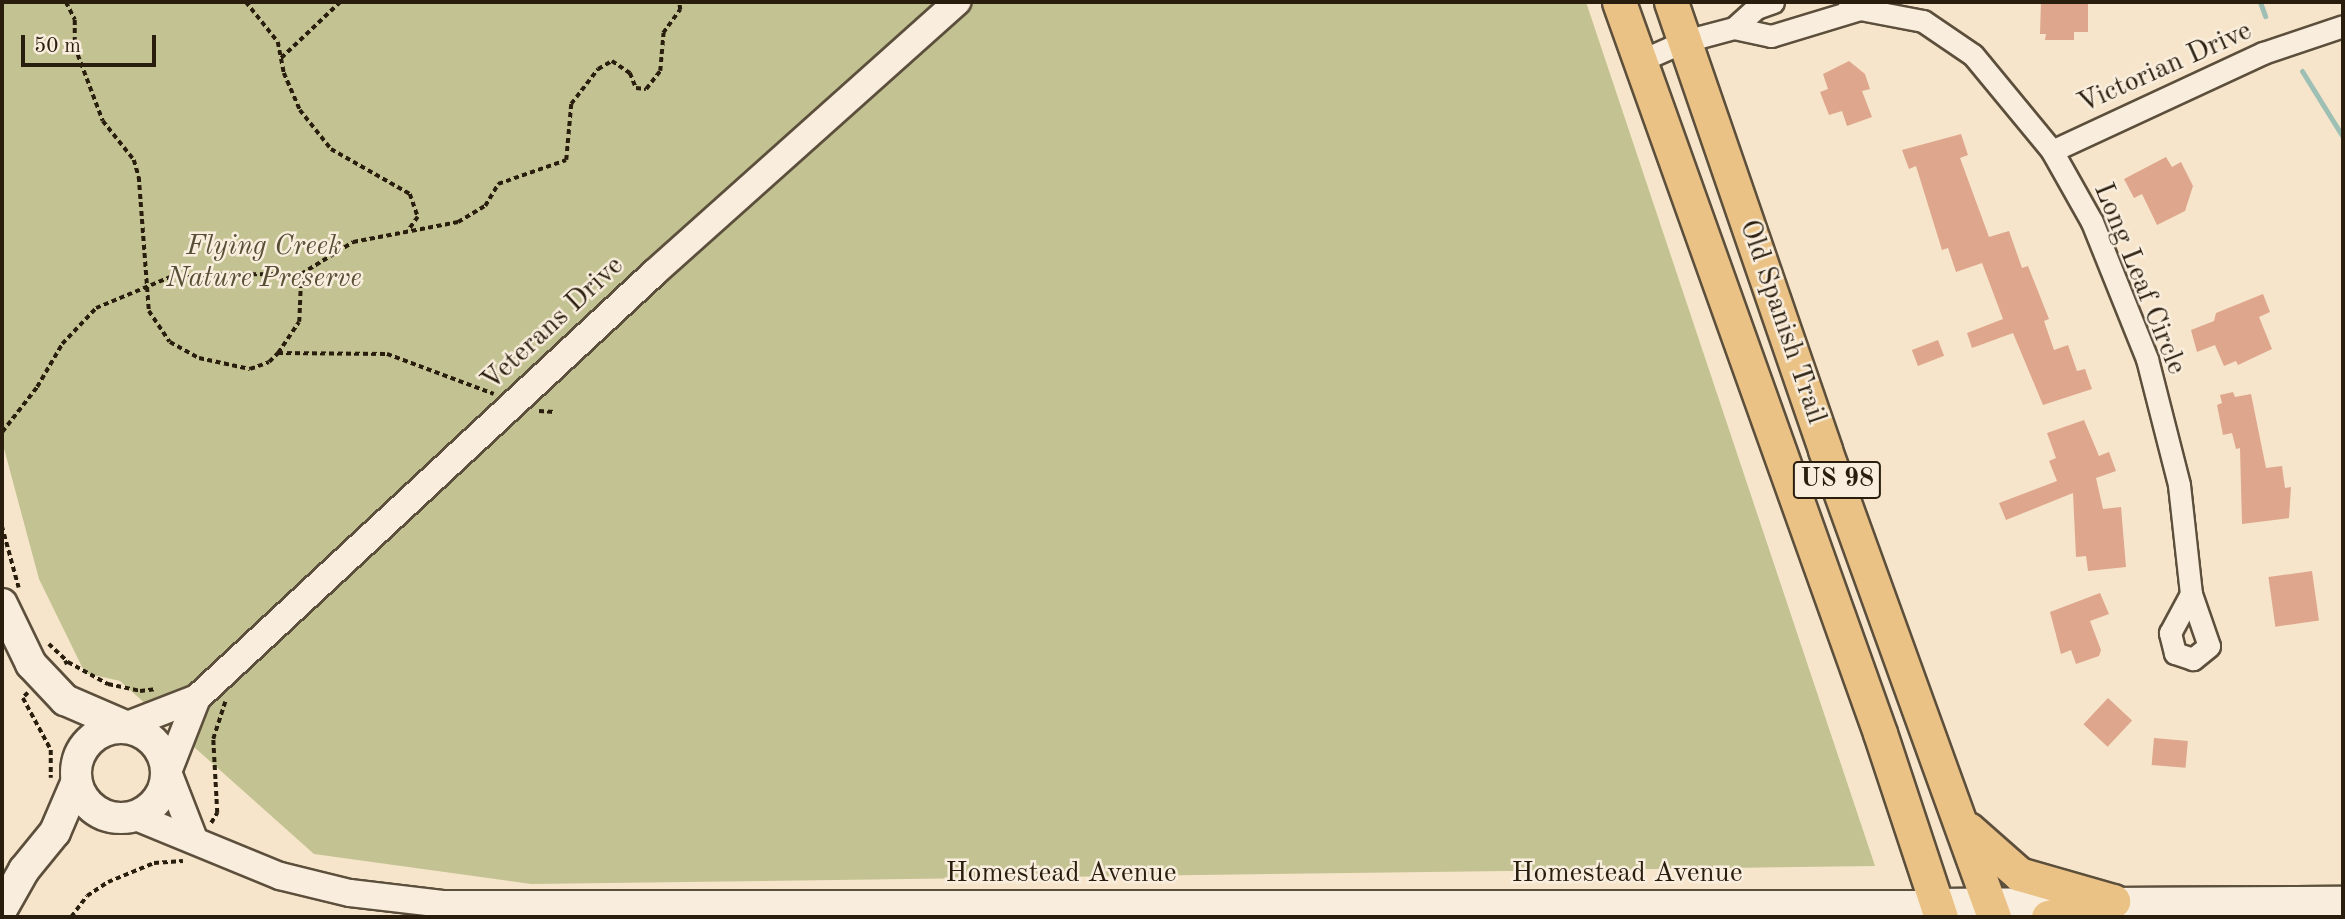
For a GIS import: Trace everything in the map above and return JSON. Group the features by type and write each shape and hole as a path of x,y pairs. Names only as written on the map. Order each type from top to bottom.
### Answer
{"main road":[{"name":"US 98","path":"1619,2 1640,61"},
{"name":"US 98","path":"1671,2 1685,41"},
{"name":"Old Spanish Trail","path":"1685,41 1825,450 1964,824 1992,910"},
{"name":"Old Spanish Trail","path":"1640,61 1939,911"},
{"path":"2,604 31,664 65,700 156,741 168,772 157,803 123,817 55,832"},
{"path":"65,700 76,771 89,806 123,817"},
{"path":"2,909 24,870 55,832 76,771 92,736 125,726"},
{"path":"1964,824 2019,874 2113,901"},
{"path":"2048,917 2113,901"},
{"path":"1939,911 2113,901 2343,902"}],"street":[{"name":"Veterans Drive","path":"125,726 197,698 510,406 957,2"},
{"name":"Long Leaf Circle","path":"1734,29 1756,8 1773,2"},
{"name":"Long Leaf Circle","path":"1640,61 1685,41 1734,29 1771,36 1854,5 1923,21 1973,55 2052,151 2092,222 2147,359 2179,485 2191,594"},
{"name":"Victorian Drive","path":"2052,151 2263,53 2316,32 2343,26"},
{"name":"Veterans Drive","path":"168,772 197,698"},
{"path":"168,772 194,839"},
{"name":"Homestead Avenue","path":"123,817 194,839 280,876 350,893 444,904 771,910 1939,911"}],"path":[{"path":"66,2 75,20 75,47 103,121 134,160 139,177 149,311 170,342 199,358 250,369 269,362 299,322 301,274"},
{"path":"246,2 278,42 300,110 331,149 410,194 418,217 410,230"},
{"path":"281,58 340,2"},
{"path":"2,432 37,387 62,344 96,308 175,275 301,274 353,242 458,222 485,206 498,184 566,160 571,104 598,69 612,61 630,73 636,88 646,89 660,71 663,33 680,10 678,2"},
{"path":"278,353 387,354 472,383 510,406"}],"green space":[{"name":"Flying Creek Nature Preserve","path":"2,2 1586,2 1875,866 531,884 314,854 120,681 85,673 39,579 2,441"}],"building":[{"path":"2041,2 2088,2 2088,32 2074,32 2074,40 2045,40 2046,34 2040,34"},
{"path":"1849,61 1865,74 1870,89 1862,91 1872,117 1847,126 1842,111 1829,115 1820,92 1828,89 1823,74"},
{"path":"1961,134 1968,155 1960,158 1989,237 2009,231 2022,268 2028,266 2049,319 2044,321 2054,350 2068,345 2077,371 2085,369 2092,389 2043,405 2013,333 1972,348 1967,333 2003,319 1982,263 1956,272 1948,248 1942,250 1916,166 1909,169 1902,150"},
{"path":"2166,157 2172,167 2181,162 2193,186 2185,211 2157,225 2142,194 2134,198 2124,179"},
{"path":"2263,294 2270,312 2259,317 2272,349 2238,365 2236,361 2224,366 2215,345 2197,352 2191,330 2214,321 2216,313"},
{"path":"1938,340 1944,356 1918,366 1912,350"},
{"path":"2233,392 2235,397 2251,394 2266,468 2282,466 2285,488 2291,487 2289,518 2242,524 2240,448 2236,449 2232,433 2223,435 2217,405 2222,403 2220,395"},
{"path":"2084,420 2099,456 2109,452 2116,471 2096,478 2103,509 2121,507 2126,567 2088,571 2086,556 2076,557 2073,493 2006,520 1999,503 2057,481 2049,461 2056,458 2047,433"},
{"path":"2312,571 2319,621 2275,627 2268,577"},
{"path":"2100,593 2109,614 2090,621 2101,650 2099,656 2076,664 2071,650 2061,654 2050,612"},
{"path":"2108,698 2132,721 2108,747 2083,724"},
{"path":"2154,738 2188,741 2186,768 2152,765"}],"waterway":[{"path":"2260,2 2265,16"},
{"path":"2302,71 2343,137"}]}
